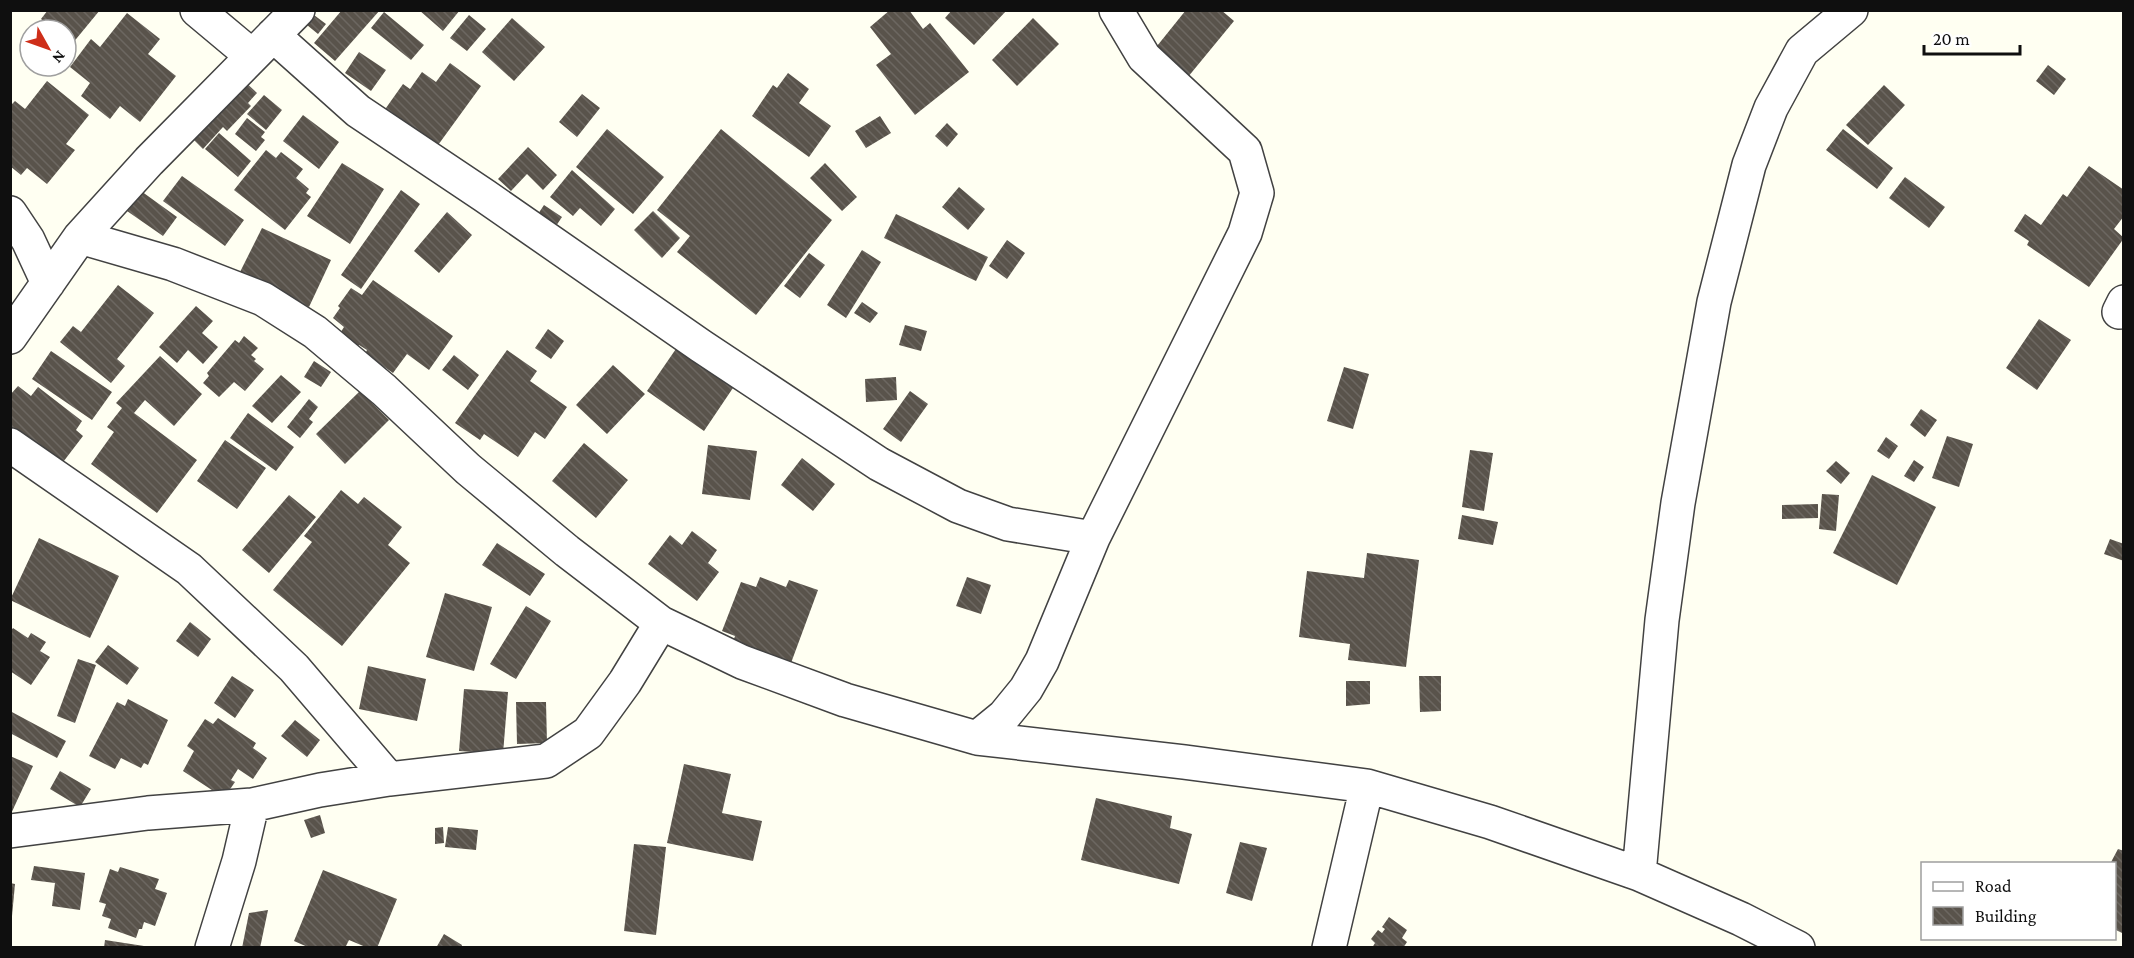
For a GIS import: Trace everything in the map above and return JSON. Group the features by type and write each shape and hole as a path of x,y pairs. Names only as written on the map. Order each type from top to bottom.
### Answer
{"street":[{"path":"196,10 262,46 485,196 701,346 879,464 958,506 1008,524 1093,538"},
{"path":"10,337 80,237 149,160 298,10"},
{"path":"977,738 1004,716 1026,690 1042,661 1093,538 1245,233 1257,193 1245,151 1144,57 1116,10"},
{"path":"1639,874 1664,608 1678,503 1714,302 1749,165 1771,108 1802,51 1851,10"},
{"path":"10,213 28,240 48,283"},
{"path":"80,237 173,264 263,299 315,332 384,390 468,469 567,551 661,624 742,662 834,696 977,738 1367,786 1490,822 1639,874 1741,919 1798,948"},
{"path":"10,445 189,569 294,668 389,779"},
{"path":"10,831 148,813 252,805 320,790 389,779 546,761 588,733 625,682 661,624"},
{"path":"1329,948 1367,786"},
{"path":"212,948 239,861 252,805"}],"building":[{"path":"48,10 100,10 78,37 78,18 42,18"},
{"path":"342,10 380,10 335,61 314,43"},
{"path":"419,10 460,10 443,31"},
{"path":"890,10 909,10 923,29 930,23 969,72 915,115 876,65 891,54 870,27"},
{"path":"952,10 1007,10 974,45 945,18"},
{"path":"1186,10 1221,10 1234,21 1183,83 1149,56"},
{"path":"384,12 424,45 411,60 371,28"},
{"path":"127,13 160,39 148,54 176,76 140,122 120,106 110,119 81,96 90,83 78,73 78,56 91,39 100,47"},
{"path":"314,15 326,24 318,34 307,25"},
{"path":"469,15 486,29 467,51 450,38"},
{"path":"512,18 545,47 514,81 482,52"},
{"path":"1033,18 1059,44 1017,86 992,60"},
{"path":"359,52 386,70 371,91 345,73"},
{"path":"450,63 481,86 433,152 381,115 403,84 410,89 422,72 436,82"},
{"path":"2048,65 2066,79 2054,95 2036,81"},
{"path":"788,73 809,89 799,103 831,126 809,157 752,116 773,85 777,88"},
{"path":"242,79 257,93 248,103 251,106 227,131 223,127 203,149 189,135"},
{"path":"47,81 89,115 66,144 75,150 47,184 27,168 21,175 10,166 10,106 15,101 25,109"},
{"path":"1884,85 1905,105 1868,145 1846,125"},
{"path":"582,94 600,108 577,137 559,122"},
{"path":"264,95 282,110 266,130 247,114"},
{"path":"303,115 339,142 319,169 283,141"},
{"path":"880,116 891,133 866,148 855,131"},
{"path":"247,118 265,132 261,137 265,140 256,151 235,134"},
{"path":"947,123 958,134 947,147 935,136"},
{"path":"607,129 664,177 633,214 576,167"},
{"path":"721,129 832,220 756,315 677,252 690,236 657,210"},
{"path":"1843,129 1893,168 1877,189 1826,150"},
{"path":"219,133 251,161 238,177 205,149"},
{"path":"528,147 557,175 543,190 527,174 511,191 498,179"},
{"path":"266,150 276,158 281,152 303,169 296,178 309,189 306,193 311,197 285,230 234,190"},
{"path":"342,163 384,189 350,244 307,216"},
{"path":"825,163 857,197 842,211 810,178"},
{"path":"2089,166 2124,190 2124,216 2114,229 2124,238 2089,287 2027,245 2029,241 2014,231 2025,214 2041,225 2063,194 2067,197"},
{"path":"572,170 615,209 601,226 580,208 573,216 550,197"},
{"path":"182,176 244,220 225,246 163,201"},
{"path":"1905,177 1945,207 1929,228 1889,198"},
{"path":"959,187 985,209 968,230 942,207"},
{"path":"401,190 420,204 361,289 341,275"},
{"path":"141,191 177,217 163,236 127,211"},
{"path":"544,205 562,217 552,232 534,220"},
{"path":"653,211 680,238 662,258 634,230"},
{"path":"447,212 472,235 439,273 414,251"},
{"path":"896,214 988,257 976,281 884,238"},
{"path":"262,228 331,260 309,307 239,274"},
{"path":"1007,240 1025,253 1007,279 989,266"},
{"path":"862,250 881,262 846,318 827,305"},
{"path":"809,253 825,265 800,298 784,286"},
{"path":"373,280 453,336 429,370 407,354 393,373 365,354 367,350 359,345 357,347 339,335 344,327 333,318 340,308 338,306 351,288 362,295"},
{"path":"118,285 154,313 117,359 125,366 111,383 60,342 73,326 81,332"},
{"path":"862,302 878,313 870,323 854,313"},
{"path":"196,306 213,321 202,333 218,347 203,364 188,350 177,363 159,347"},
{"path":"2039,319 2071,340 2037,390 2006,368"},
{"path":"905,325 927,331 921,351 899,345"},
{"path":"548,329 564,341 551,359 535,348"},
{"path":"244,336 258,348 251,355 256,359 254,361 264,369 245,391 234,382 219,397 203,383 209,376 207,373 235,340 239,343"},
{"path":"680,343 737,382 704,431 647,391"},
{"path":"507,350 537,371 530,381 567,407 545,439 535,432 518,457 484,434 480,440 455,423"},
{"path":"51,351 112,392 92,420 32,379"},
{"path":"454,355 479,375 468,390 442,370"},
{"path":"160,356 202,394 174,426 145,400 134,413 197,460 157,513 91,464 114,432 107,427 122,408 116,403"},
{"path":"314,361 331,372 321,387 304,377"},
{"path":"613,365 645,394 607,434 576,405"},
{"path":"1344,367 1369,374 1353,429 1327,421"},
{"path":"281,375 301,392 272,423 252,406"},
{"path":"896,377 897,400 866,402 865,379"},
{"path":"18,386 31,396 38,387 82,421 76,430 83,436 57,470 10,434 10,395"},
{"path":"360,391 389,420 345,464 316,434"},
{"path":"910,391 928,404 901,442 883,429"},
{"path":"309,399 318,407 309,419 313,422 300,438 287,427"},
{"path":"1921,409 1937,420 1925,437 1910,425"},
{"path":"248,413 294,447 276,471 230,438"},
{"path":"1947,436 1973,444 1959,487 1932,478"},
{"path":"1886,437 1898,446 1889,459 1877,451"},
{"path":"225,440 266,468 237,509 197,481"},
{"path":"584,443 628,480 596,518 552,481"},
{"path":"708,445 757,451 750,500 702,494"},
{"path":"1470,450 1493,453 1484,511 1462,507"},
{"path":"802,458 835,484 813,511 781,485"},
{"path":"1914,460 1924,467 1914,482 1904,476"},
{"path":"1836,461 1850,473 1841,484 1826,471"},
{"path":"1872,475 1936,507 1897,585 1833,553"},
{"path":"341,490 358,504 364,497 402,527 388,545 410,563 342,646 273,590 312,542 304,536"},
{"path":"1822,494 1839,495 1836,531 1819,529"},
{"path":"289,495 316,517 269,573 242,550"},
{"path":"1818,504 1818,518 1782,519 1782,505"},
{"path":"1462,515 1498,522 1493,545 1458,539"},
{"path":"692,531 717,550 708,563 719,572 697,601 648,564 670,535 682,545"},
{"path":"39,538 119,576 90,638 10,600"},
{"path":"2110,539 2124,544 2124,561 2104,554"},
{"path":"497,543 545,574 530,596 482,565"},
{"path":"1367,553 1419,560 1406,667 1348,660 1350,644 1299,637 1307,571 1364,578"},
{"path":"760,577 786,587 789,580 818,590 791,663 733,642 735,636 722,631 741,582 756,587"},
{"path":"967,577 991,585 981,614 956,606"},
{"path":"445,593 492,607 474,671 426,657"},
{"path":"526,606 551,621 516,679 490,664"},
{"path":"190,622 211,639 198,657 176,641"},
{"path":"13,628 28,638 31,633 46,642 40,651 50,657 31,685 10,671 10,632"},
{"path":"108,645 139,668 127,685 95,662"},
{"path":"78,659 96,665 75,723 57,716"},
{"path":"368,666 426,679 417,721 359,709"},
{"path":"232,676 254,690 235,718 214,703"},
{"path":"1419,676 1441,676 1441,711 1420,712"},
{"path":"1346,681 1370,681 1370,704 1346,706"},
{"path":"464,689 508,692 503,754 459,751"},
{"path":"128,699 168,720 148,765 144,763 141,768 121,758 115,769 89,756 117,702 125,706"},
{"path":"516,702 546,702 547,743 517,744"},
{"path":"10,711 66,741 57,758 10,733"},
{"path":"218,718 256,743 253,748 267,758 253,779 238,769 231,780 235,782 224,798 183,771 194,751 187,746 205,719 213,724"},
{"path":"295,720 320,740 307,757 281,736"},
{"path":"10,756 33,766 10,816"},
{"path":"684,764 731,774 722,813 762,821 753,861 667,843"},
{"path":"60,771 91,789 80,807 50,789"},
{"path":"1096,798 1172,816 1170,828 1192,834 1179,884 1081,860"},
{"path":"320,815 325,833 311,838 304,820"},
{"path":"443,827 444,843 435,844 435,828"},
{"path":"448,827 478,830 476,850 445,847"},
{"path":"1240,842 1267,848 1252,901 1226,893"},
{"path":"634,844 666,847 656,935 624,931"},
{"path":"2118,849 2124,851 2124,934 2116,930 2116,862 2111,862"},
{"path":"34,866 85,873 80,910 52,906 55,883 31,880"},
{"path":"120,867 159,879 155,889 167,893 155,926 144,922 136,938 108,928 111,919 102,916 106,904 99,902 110,869 118,872"},
{"path":"323,870 397,899 377,948 368,948 349,940 345,948 310,948 294,941"},
{"path":"10,883 15,884 12,916 10,916"},
{"path":"268,910 260,948 242,948 249,913"},
{"path":"1389,917 1407,930 1402,938 1407,942 1403,948 1372,948 1375,943 1371,939 1378,930 1382,933 1385,929 1382,927"},
{"path":"444,934 462,945 461,948 436,948"},
{"path":"105,940 144,946 144,948 104,948"}]}
